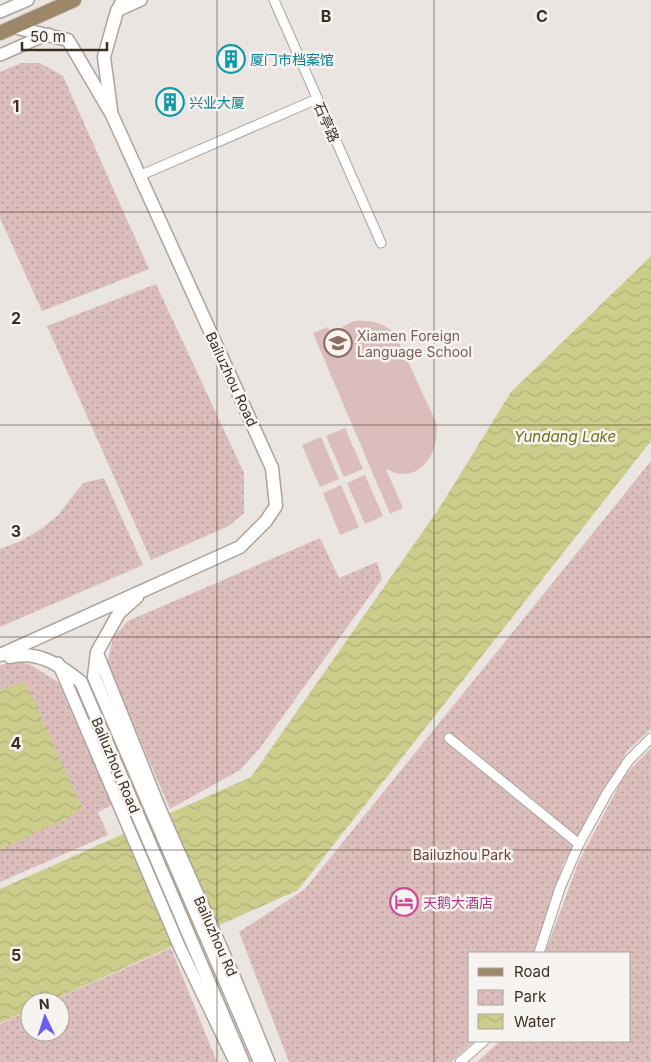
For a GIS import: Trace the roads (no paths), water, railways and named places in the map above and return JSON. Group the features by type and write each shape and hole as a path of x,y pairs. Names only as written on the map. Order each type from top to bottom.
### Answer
{"main road":[{"path":"0,32 74,0"},
{"path":"112,115 104,57 120,5"},
{"path":"13,27 68,40 112,115"},
{"name":"Bailuzhou Road","path":"0,655 240,547 266,521 276,506 272,468 112,115"},
{"name":"Bailuzhou Road","path":"148,588 119,613 96,652 94,677 156,812"},
{"name":"Bailuzhou Road","path":"0,659 24,653 58,663 81,682 133,823"},
{"name":"Bailuzhou Rd","path":"156,812 211,934 260,1062"},
{"name":"Bailuzhou Rd","path":"133,823 186,946 243,1062"}],"street":[{"path":"0,12 28,0"},
{"path":"120,5 141,0"},
{"name":"石亭路","path":"274,0 381,243"},
{"path":"0,55 48,34"},
{"path":"139,176 317,99"},
{"path":"449,738 580,844"},
{"path":"539,952 560,888 580,844 607,793 629,760 651,738"},
{"name":"Bailuzhou Rd","path":"211,934 269,1062"},
{"name":"Bailuzhou Rd","path":"186,946 235,1062"},
{"path":"460,1062 483,1042"}],"water":[{"name":"Yundang Lake","path":"651,256 651,441 298,890 70,992 20,992 20,1014 0,1023 0,889 251,777 440,507 511,392"},
{"path":"23,682 27,685 83,810 0,850 0,690"}],"place":[{"name":"厦门市档案馆","path":"231,59"},
{"name":"兴业大厦","path":"170,102"},
{"name":"Xiamen Foreign Language School","path":"338,343"},
{"name":"天鹅大酒店","path":"404,902"}],"park label":[{"name":"Bailuzhou Park","path":"462,854"}]}
